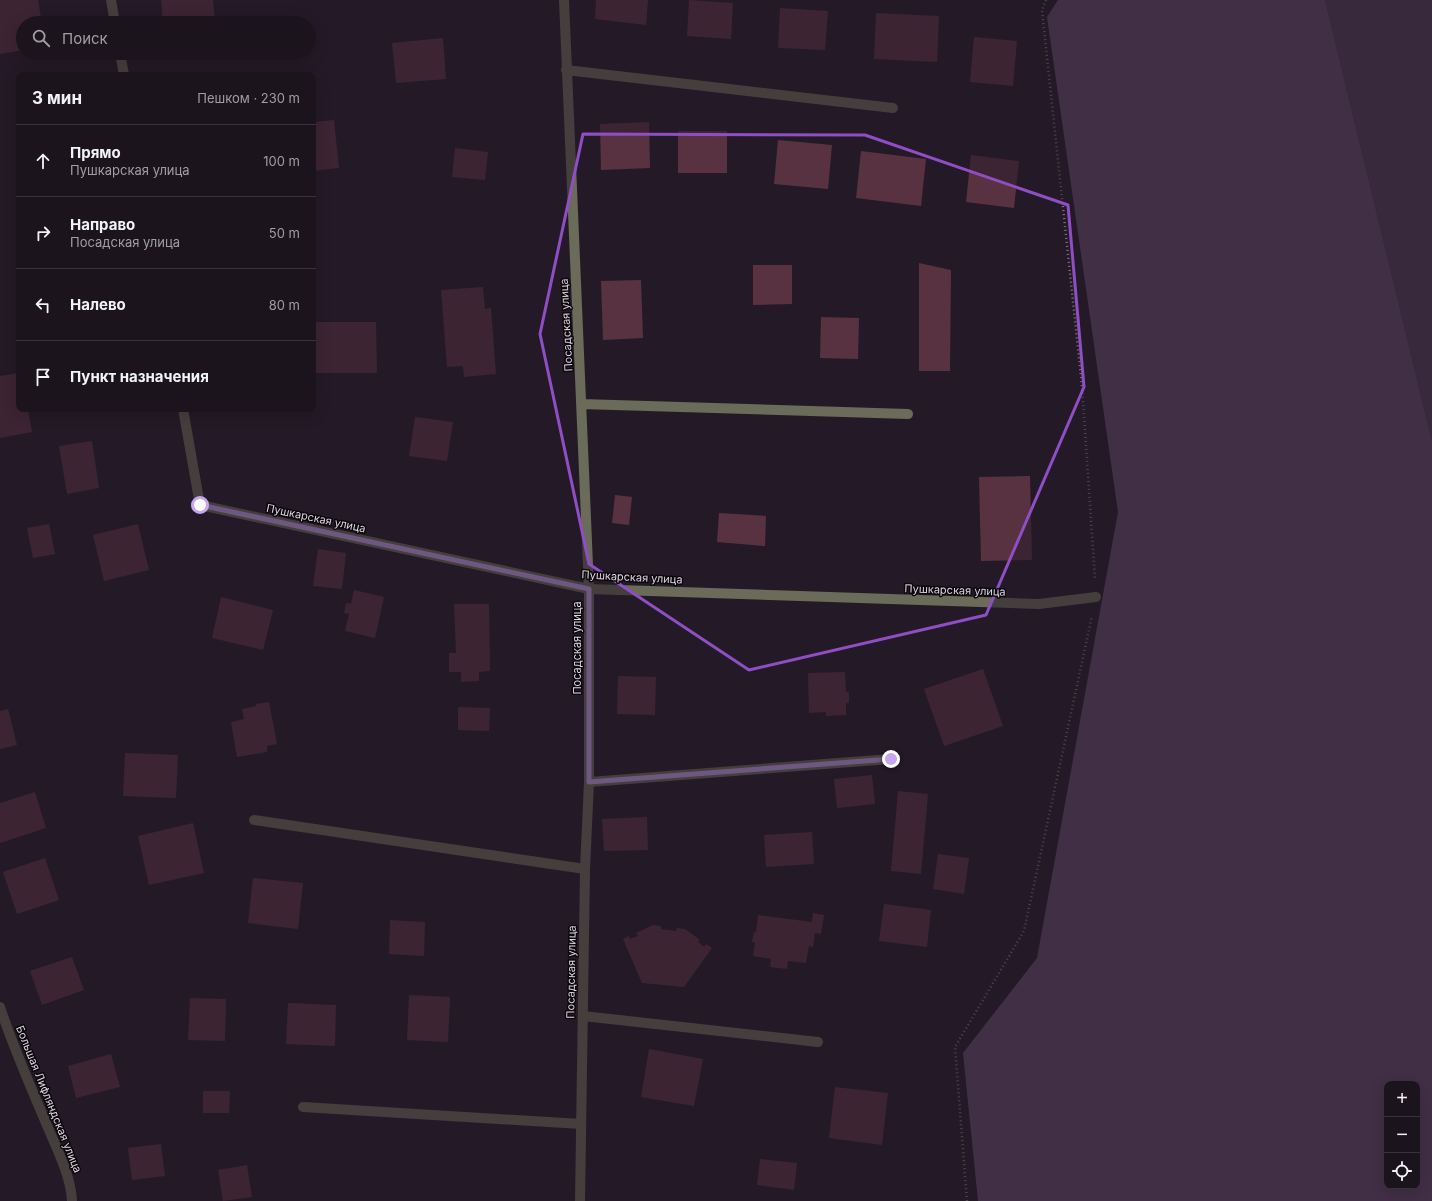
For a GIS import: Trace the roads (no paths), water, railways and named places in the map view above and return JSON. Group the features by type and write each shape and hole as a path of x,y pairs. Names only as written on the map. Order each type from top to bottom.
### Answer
{"street":[{"path":"111,0 114,16"},
{"name":"Посадская улица","path":"564,0 589,589 589,782 585,869 580,1201"},
{"path":"121,60 123,72"},
{"path":"566,70 893,108"},
{"path":"581,404 908,414"},
{"name":"Пушкарская улица","path":"184,412 200,505 589,589 1039,604 1096,597"},
{"path":"589,782 891,759"},
{"path":"254,820 585,869"},
{"name":"Большая Лифляндская улица","path":"0,1007 11,1041 57,1150 72,1190 72,1201"},
{"path":"583,1016 818,1042"},
{"path":"302,1107 581,1124"}]}
